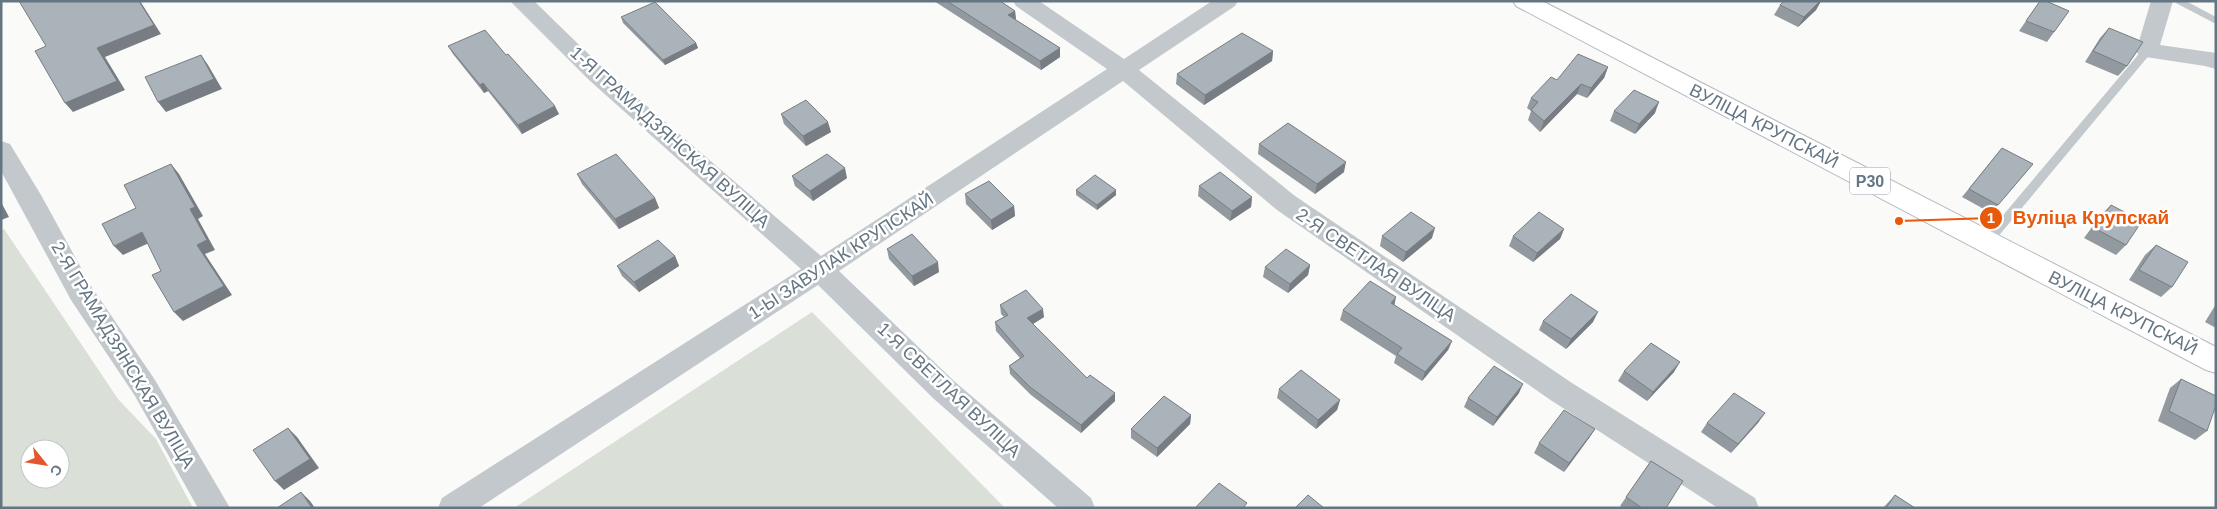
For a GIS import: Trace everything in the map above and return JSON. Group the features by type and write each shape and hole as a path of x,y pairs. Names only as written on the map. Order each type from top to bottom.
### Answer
{"main road":[{"name":"ВУЛІЦА КРУПСКАЙ","path":"1524,1 2216,361"}],"street":[{"name":"1-Я ГРАМАДЗЯНСКАЯ ВУЛІЦА","path":"521,1 597,75 820,270"},
{"name":"2-Я СВЕТЛАЯ ВУЛІЦА","path":"1024,1 1123,69 1286,203 1562,392 1744,508"},
{"name":"1-Ы ЗАВУЛАК КРУПСКАЙ","path":"453,508 820,270 1227,1"},
{"path":"2162,1 2147,51 2211,59 2216,62"},
{"name":"2-Я ГРАМАДЗЯНСКАЯ ВУЛІЦА","path":"2,153 32,202 81,293 145,388 214,508"},
{"name":"1-Я СВЕТЛАЯ ВУЛІЦА","path":"820,270 944,390 1080,508"}],"lane":[{"path":"2177,1 2216,21"},
{"path":"1987,242 2147,51"}],"shaded area":[{"path":"4,229 118,399 156,439 193,508 1,508 1,230"},
{"path":"812,312 1005,508 514,508"}],"building":[{"path":"19,1 139,1 154,25 97,48 117,81 65,103 35,51 46,46"},
{"path":"947,1 1000,1 1015,11 1008,15 1060,48 1040,61"},
{"path":"1784,1 1820,1 1804,17 1780,5"},
{"path":"2040,1 2046,1 2069,11 2054,32 2026,21"},
{"path":"655,2 696,43 663,60 621,17"},
{"path":"2109,28 2143,42 2127,66 2093,51"},
{"path":"485,30 555,106 518,125 483,83 480,85 448,46"},
{"path":"1242,33 1273,51 1205,95 1177,74"},
{"path":"1578,54 1608,67 1591,88 1581,84 1544,121 1531,110 1538,102 1531,98 1551,77 1557,80"},
{"path":"201,55 214,79 158,102 145,77"},
{"path":"1634,90 1659,102 1639,124 1614,111"},
{"path":"806,100 828,122 803,136 781,114"},
{"path":"1288,123 1346,162 1317,184 1259,144"},
{"path":"2002,148 2033,164 1998,205 1969,189"},
{"path":"616,154 655,198 615,219 577,174"},
{"path":"827,154 845,168 810,191 792,176"},
{"path":"171,164 195,207 190,209 207,240 197,245 224,286 174,312 152,275 161,271 142,232 114,246 102,224 136,208 124,185"},
{"path":"1220,172 1252,197 1232,211 1199,186"},
{"path":"1095,175 1116,190 1097,205 1076,190"},
{"path":"989,181 1014,206 991,220 965,194"},
{"path":"2111,205 2142,221 2126,245 2094,228"},
{"path":"1411,212 1435,228 1406,252 1382,236"},
{"path":"1539,212 1564,229 1537,253 1513,236"},
{"path":"912,234 938,262 912,276 887,249"},
{"path":"658,240 675,256 634,282 617,266"},
{"path":"2156,245 2188,262 2172,287 2139,270"},
{"path":"1286,249 1310,265 1290,284 1265,267"},
{"path":"1370,281 1396,297 1391,303 1452,341 1425,372 1397,354 1402,348 1343,310"},
{"path":"1026,290 1043,309 1027,318 1087,378 1090,375 1115,393 1081,425 1030,387 1009,366 1024,356 995,322 1008,315 1000,305"},
{"path":"1571,294 1598,312 1571,339 1543,321"},
{"path":"1651,343 1680,362 1653,392 1624,371"},
{"path":"1494,366 1523,384 1497,417 1468,398"},
{"path":"1301,370 1340,400 1318,420 1279,389"},
{"path":"2181,379 2216,396 2216,405 2207,431 2169,411"},
{"path":"1734,393 1765,413 1738,444 1707,423"},
{"path":"1164,396 1191,415 1157,448 1131,429"},
{"path":"1564,410 1595,429 1569,463 1539,443"},
{"path":"288,428 310,459 275,481 253,450"},
{"path":"1651,461 1683,481 1666,508 1642,508 1626,497"},
{"path":"1219,483 1247,503 1243,508 1195,508"},
{"path":"301,492 312,508 277,508"},
{"path":"1308,495 1324,508 1295,508"},
{"path":"1895,495 1915,508 1886,508"}],"place":[{"name":"Вуліца Крупскай","path":"1899,221"}]}
